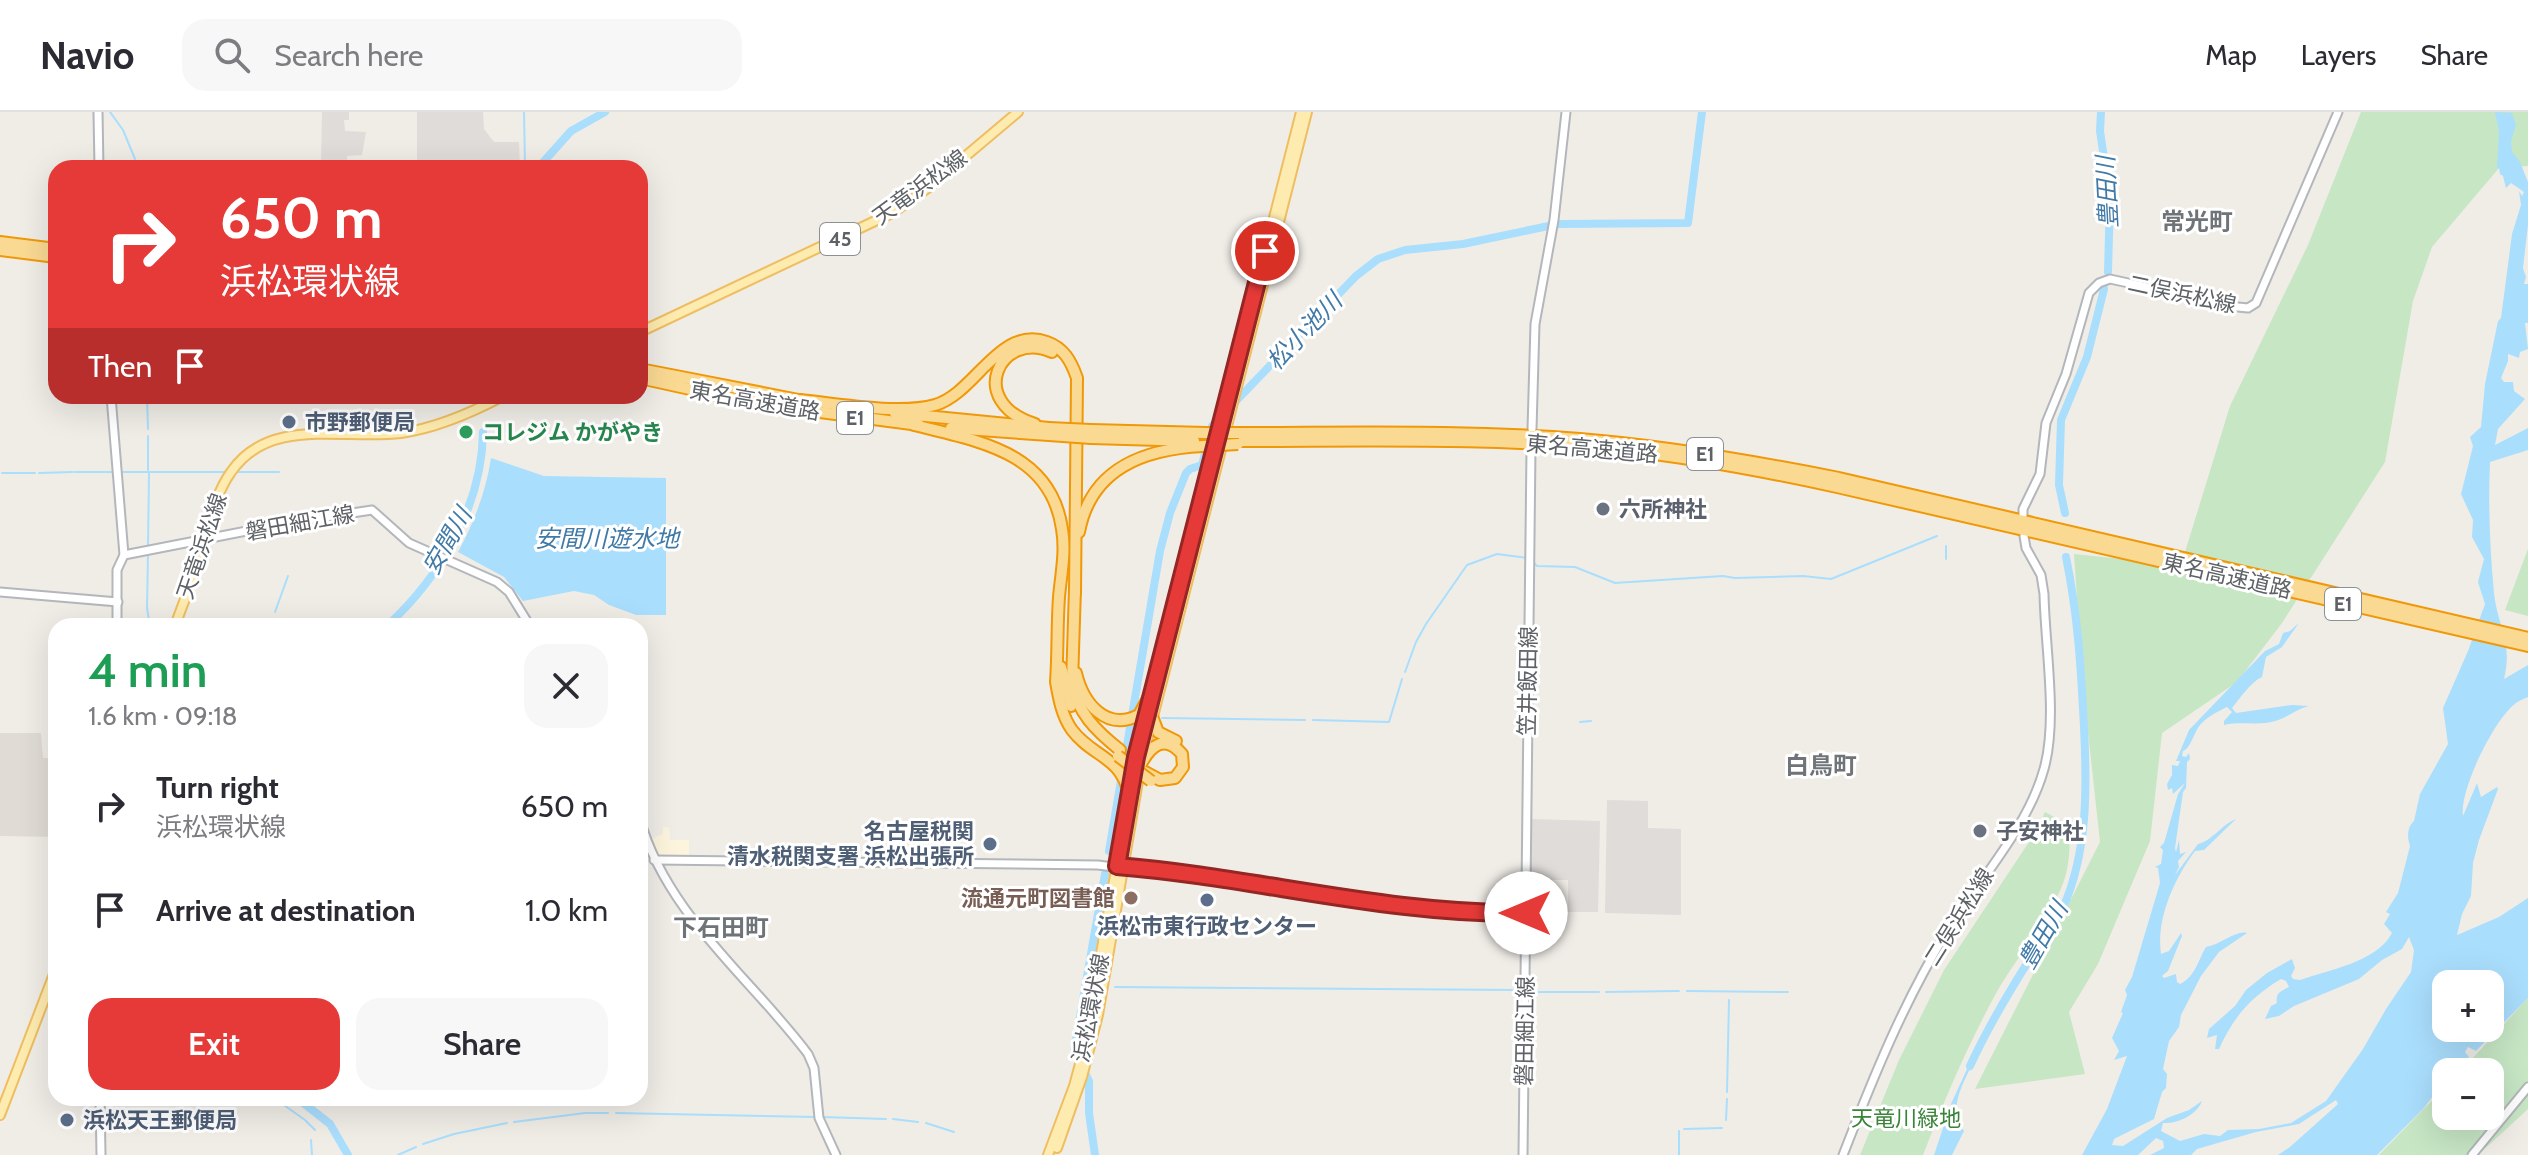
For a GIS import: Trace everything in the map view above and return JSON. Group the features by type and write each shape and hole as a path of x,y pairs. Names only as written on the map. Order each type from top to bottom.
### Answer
{"highway":[{"path":"0,242 48,248"},
{"path":"0,250 48,256"},
{"path":"800,400 895,408 934,405 952,398 1007,346 1031,339 1053,345 1068,357 1077,378 1075,593"},
{"path":"1049,432 1012,414 997,396 994,385 997,372 1012,352 1040,347 1061,359 1069,370 1068,539 1059,594"},
{"name":"東名高速道路","path":"648,376 800,400 1049,432"},
{"name":"東名高速道路","path":"664,379 772,406 914,425 1204,440 1499,434 1677,449 1839,478 2528,646"},
{"path":"914,425 993,446 1028,466 1049,490 1062,530 1058,654 1064,686 1079,721 1119,757 1155,781 1166,786 1177,783 1186,775 1189,762 1185,749 1162,736 1153,719"},
{"name":"東名高速道路","path":"1238,439 1513,442 1675,457 1837,487 2528,638"},
{"path":"1128,789 1119,757 1078,706 1072,683 1077,543 1081,522 1096,490 1119,467 1133,460 1204,440"},
{"path":"1073,660 1079,684 1090,707 1109,719 1126,720 1141,712 1154,687"},
{"path":"1141,764 1151,747 1164,743 1178,749 1184,762 1179,775 1170,780 1155,781"}],"main road":[{"path":"98,112 99,160"},
{"name":"天竜浜松線","path":"648,328 892,213 929,187 1018,112"},
{"name":"浜松環状線","path":"1082,1071 1082,1057 1141,764 1301,112"},
{"name":"浜松環状線","path":"1051,1155 1082,1071 1098,1015 1128,789 1222,424 1234,403 1307,112"},
{"path":"1532,429 1535,324 1553,224 1566,112"},
{"name":"二俣浜松線","path":"2023,515 2040,474 2046,423 2066,374 2089,293 2099,283 2110,279 2238,307 2248,308 2256,303 2338,112"},
{"path":"112,404 124,555 117,570 117,618"},
{"name":"天竜浜松線","path":"178,618 219,491 239,461 267,442 306,434 402,433 442,424 486,404"},
{"name":"笠井飯田線","path":"1526,913 1531,449"},
{"name":"磐田細江線","path":"124,555 292,522 372,510 409,543 492,578 505,588 525,618"},
{"name":"二俣浜松線","path":"1843,1155 1883,1055 1915,988 1948,930 2019,824 2035,795 2044,769 2050,740 2044,594 2041,575 2026,548 2024,536"},
{"path":"0,592 118,602"},
{"path":"648,842 654,860 697,923 808,1054 814,1068 819,1118 836,1155"},
{"path":"654,860 1120,867 1464,913 1526,913"},
{"name":"磐田細江線","path":"1523,1155 1526,913"},
{"path":"0,1115 48,990"},
{"path":"2472,1155 2528,1087"},
{"path":"100,1106 101,1155"}],"shaded area":[{"path":"322,112 349,112 349,120 344,120 345,131 366,132 362,155 347,156 347,160 321,160"},
{"path":"417,112 483,112 484,129 494,142 519,142 520,160 417,160"},
{"path":"0,733 41,733 43,758 48,758 48,837 0,836"},
{"path":"1607,800 1648,801 1648,828 1681,829 1681,915 1605,913"},
{"path":"1531,819 1600,821 1598,912 1568,912 1568,880 1531,880"},
{"path":"663,827 669,827 670,840 689,840 689,856 659,856 654,853 649,840 663,834"}],"green space":[{"path":"2361,112 2528,112 2528,166 2499,168 2432,247 2413,301 2385,462 2282,623 2237,682 2162,733 2150,841 2098,964 2069,1012 2085,1074 1975,1089 2100,842 2083,686 2074,554 2181,565 2230,406 2308,245"},
{"path":"2528,549 2528,616 2505,610"},
{"name":"天竜川緑地","path":"2045,812 2069,825 2068,862 2061,889 2044,921 2002,982 1956,1075 1923,1155 1860,1155 1899,1060 1944,970 2035,833"},
{"path":"2528,998 2528,1109 2478,1155 2379,1155 2432,1100 2432,1130 2504,1130 2504,1058 2473,1058 2488,1042 2504,1042 2504,1024"}],"water":[{"path":"2495,112 2512,113 2516,125 2511,141 2512,152 2528,182 2528,225 2523,268 2526,277 2524,284 2528,284 2528,323 2525,323 2528,349 2520,352 2519,358 2508,354 2501,378 2504,382 2513,382 2514,391 2525,399 2498,429 2495,445 2528,428 2528,450 2490,462 2490,544 2494,593 2506,645 2504,679 2528,665 2528,697 2516,703 2498,723 2480,755 2467,789 2463,816 2477,783 2481,797 2498,789 2479,840 2473,863 2471,896 2457,935 2499,917 2528,898 2528,998 2504,1022 2504,970 2432,970 2432,1042 2485,1042 2476,1051 2468,1047 2465,1052 2468,1058 2432,1058 2432,1098 2377,1155 2278,1155 2338,1104 2336,1100 2299,1124 2256,1132 2197,1149 2191,1155 2150,1155 2164,1148 2163,1141 2156,1138 2138,1155 2082,1155 2107,1109 2127,1056 2114,1060 2119,1051 2112,1038 2123,1013 2127,995 2125,990 2132,977 2160,883 2158,868 2155,867 2161,864 2163,850 2160,847 2164,843 2178,794 2185,783 2173,794 2172,788 2168,790 2172,765 2178,766 2180,761 2176,761 2189,730 2265,651 2279,644 2283,633 2299,623 2282,647 2266,657 2262,677 2232,708 2236,713 2292,705 2309,706 2279,720 2224,725 2232,712 2227,707 2203,722 2183,751 2182,756 2186,757 2189,753 2190,759 2187,762 2186,788 2175,848 2176,852 2179,840 2180,854 2186,852 2178,861 2175,875 2198,844 2236,819 2204,850 2195,851 2180,874 2164,913 2161,954 2169,951 2181,933 2182,936 2168,971 2162,976 2176,974 2180,984 2193,972 2206,947 2247,933 2219,952 2201,976 2181,1015 2179,1027 2169,1041 2163,1069 2167,1074 2166,1088 2154,1119 2114,1139 2112,1145 2123,1146 2167,1118 2189,1110 2202,1101 2186,1118 2163,1123 2161,1131 2180,1141 2204,1134 2220,1136 2228,1130 2259,1129 2291,1123 2326,1101 2411,972 2414,950 2409,937 2402,949 2382,960 2359,979 2294,1006 2279,1016 2265,1019 2271,1006 2277,1003 2278,994 2289,987 2281,979 2244,1008 2219,1049 2215,1049 2217,1035 2207,1038 2209,1029 2267,973 2292,959 2295,968 2291,976 2300,980 2364,958 2385,943 2392,933 2384,924 2390,914 2386,912 2398,893 2410,846 2409,829 2420,794 2448,744 2443,708 2485,604 2478,582 2484,559 2472,537 2473,520 2461,494 2473,446 2470,437 2481,427 2485,384 2501,318 2512,234 2521,205 2519,191 2522,196 2524,192 2511,183 2506,188 2503,176 2497,169 2499,131"},
{"name":"安間川遊水地","path":"491,458 544,476 666,478 666,615 636,615 609,605 594,595 574,591 523,601 504,577 458,552 479,506"},
{"path":"1973,1056 1976,1056 1957,1103 1959,1122 1964,1131 1952,1155 1934,1155 1951,1104"}],"waterway":[{"path":"110,112 123,130 135,159"},
{"path":"524,112 525,160"},
{"name":"安間川","path":"545,160 571,131 605,112"},
{"name":"松小池川","path":"1109,851 1160,551 1170,513 1186,473 1202,465 1212,426 1356,276 1378,259 1405,250 1463,244 1558,224 1688,223 1702,112"},
{"name":"豊田川","path":"2101,112 2100,131 2110,198 2108,272"},
{"name":"豊田川","path":"2065,513 2059,485 2061,420 2087,357 2104,289"},
{"path":"147,404 148,429"},
{"name":"安間川","path":"395,618 425,585 455,538 475,486 483,432"},
{"path":"148,436 148,470"},
{"path":"39,473 73,472"},
{"path":"75,472 114,472"},
{"path":"121,472 227,472"},
{"path":"236,472 279,472"},
{"path":"2,473 35,473"},
{"path":"148,546 149,473"},
{"path":"1533,562 1537,566 1575,567 1615,583 1723,576 1831,579 1937,536"},
{"path":"1946,546 1946,559"},
{"path":"148,554 149,618"},
{"path":"1405,672 1426,624 1467,565 1497,554 1528,558"},
{"name":"豊田川","path":"1970,1066 2008,995 2060,914 2077,864 2084,819 2085,750 2078,642 2066,557"},
{"path":"275,612 288,576"},
{"path":"1313,720 1389,722 1402,679"},
{"path":"1162,718 1305,720"},
{"path":"1580,722 1591,721"},
{"name":"松小池川","path":"1095,1155 1089,1113 1089,1081 1074,1051 1105,874"},
{"path":"1115,987 1520,990"},
{"path":"1606,992 1679,991"},
{"path":"1687,991 1788,992"},
{"path":"1530,992 1599,992"},
{"path":"1727,1092 1729,1000"},
{"path":"1726,1120 1727,1099"},
{"path":"285,1106 315,1130"},
{"name":"安間川","path":"307,1106 330,1124 348,1155"},
{"path":"514,1122 608,1113"},
{"path":"616,1113 815,1117"},
{"path":"822,1117 886,1119"},
{"path":"893,1119 918,1122"},
{"path":"423,1144 507,1123"},
{"path":"926,1123 954,1132"},
{"path":"1684,1129 1722,1128"},
{"path":"1679,1131 1679,1155"},
{"path":"311,1140 312,1155"},
{"path":"398,1155 416,1147"}],"place":[{"name":"市野郵便局","path":"289,422"},
{"name":"コレジム かがやき","path":"466,432"},
{"name":"六所神社","path":"1603,509"},
{"name":"子安神社","path":"1980,831"},
{"name":"名古屋税関 清水税関支署 浜松出張所","path":"990,844"},
{"name":"流通元町図書館","path":"1131,898"},
{"name":"浜松市東行政センター","path":"1207,900"},
{"name":"浜松天王郵便局","path":"67,1120"}],"district":[{"name":"常光町","path":"2197,221"},
{"name":"白鳥町","path":"1821,765"},
{"name":"下石田町","path":"721,927"}],"route":[{"path":"1265,251 1136,757 1117,866 1464,913 1526,913"}]}
